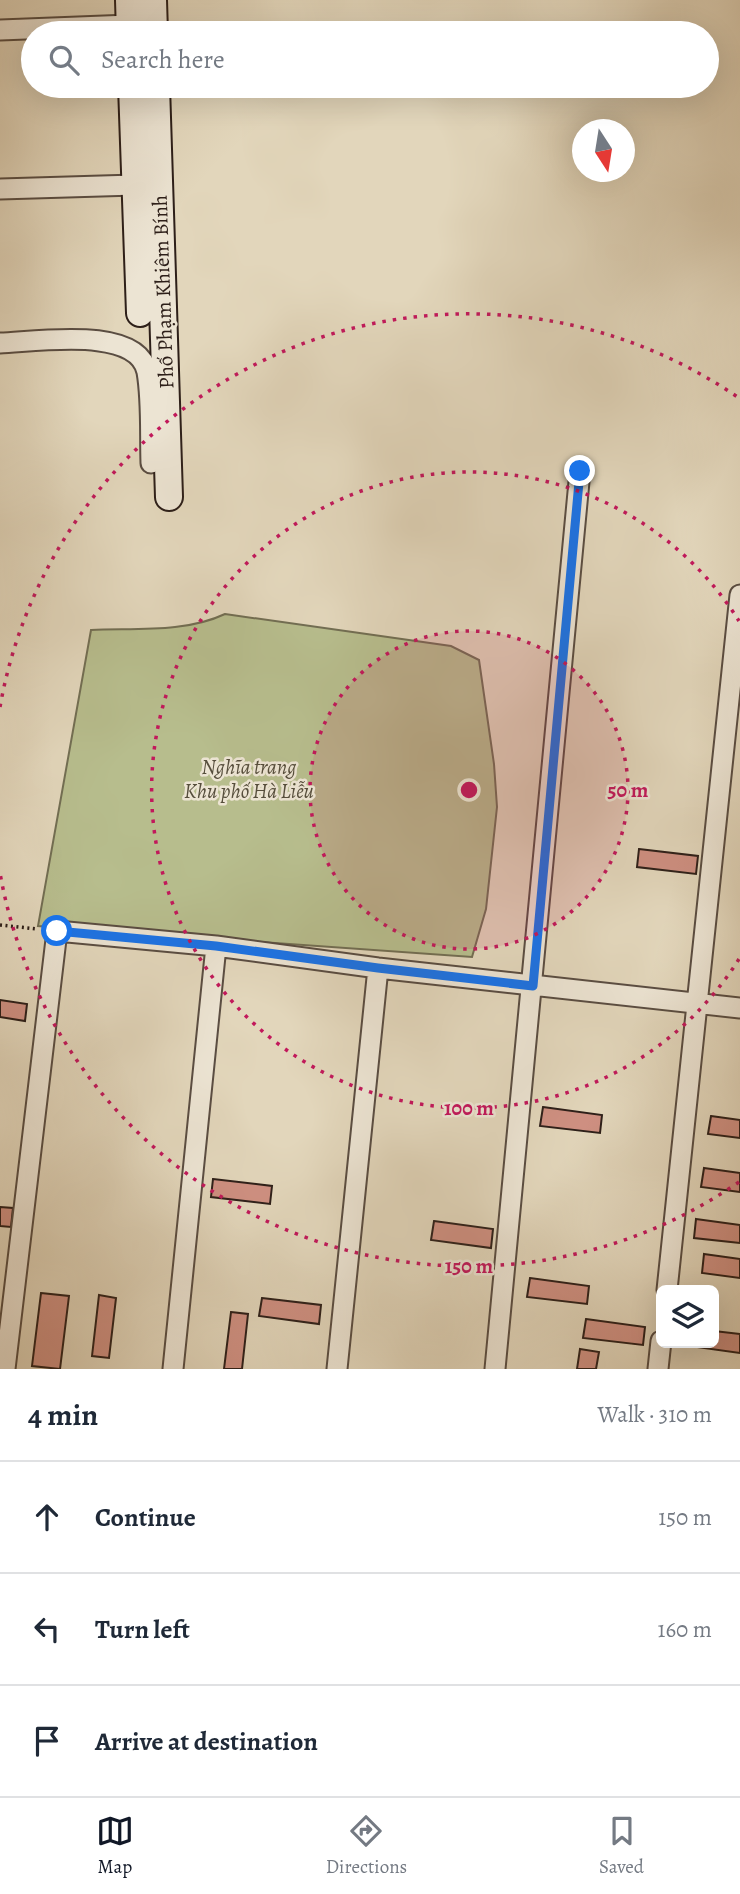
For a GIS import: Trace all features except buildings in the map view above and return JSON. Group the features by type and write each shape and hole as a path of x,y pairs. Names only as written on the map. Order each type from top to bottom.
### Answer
{"street":[{"path":"137,21 153,0"},
{"path":"0,30 21,29"},
{"name":"Phố Phạm Khiêm Bính","path":"132,98 140,313"},
{"name":"Phố Phạm Khiêm Bính","path":"156,98 169,497"},
{"path":"0,189 135,185"},
{"path":"0,343 104,340 122,345 136,353 146,370 151,463"},
{"path":"495,1369 580,471"},
{"path":"668,1285 740,595"},
{"path":"5,1369 57,931 216,946 378,968 740,1007"},
{"path":"173,1369 216,946"},
{"path":"337,1369 378,968"},
{"path":"658,1369 660,1348"}],"path":[{"path":"0,925 57,931"}],"green space":[{"name":"Nghĩa trang Khu phố Hà Liễu","path":"225,614 451,646 479,660 494,764 497,807 486,909 472,957 38,926 91,630 177,627"}],"route":[{"path":"57,931 216,946 533,986 580,471"}]}
